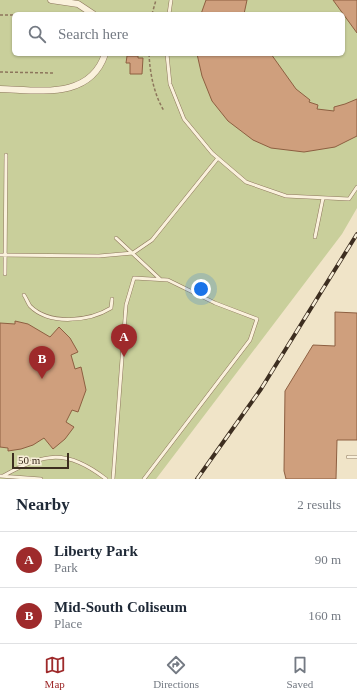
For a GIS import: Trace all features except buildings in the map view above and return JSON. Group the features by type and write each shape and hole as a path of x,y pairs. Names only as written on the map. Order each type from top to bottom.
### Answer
{"street":[{"path":"51,0 61,0 78,4 90,12"},
{"path":"0,90 59,89 77,86 92,77 100,67 104,56"}],"lane":[{"path":"169,12 171,0"},
{"path":"167,56 170,84 184,119 218,158 246,182 286,196 323,198 349,199 357,187"},
{"path":"4,274 6,155"},
{"path":"0,255 99,256 133,253 152,240 218,158"},
{"path":"315,237 323,198"},
{"path":"116,238 161,280"},
{"path":"113,479 126,304 134,278 168,280 215,303 257,319 250,340 144,479"},
{"path":"24,295 30,306 44,314 63,319 78,320 98,315 111,308 112,300"},
{"path":"2,476 33,460 48,457 64,458 80,462 93,468 106,479"},
{"path":"348,457 357,457"},
{"path":"2,476 41,479"}],"path":[{"path":"153,12 156,0"},
{"path":"0,15 12,15"},
{"path":"149,56 149,65 156,96 164,111"},
{"path":"0,72 53,73"}],"green space":[{"path":"0,0 357,0 357,208 342,234 156,479 0,479"}],"railway":[{"path":"197,479 261,389 357,234"}],"place":[{"name":"Liberty Park","path":"124,357"},
{"name":"Mid-South Coliseum","path":"42,379"}]}
